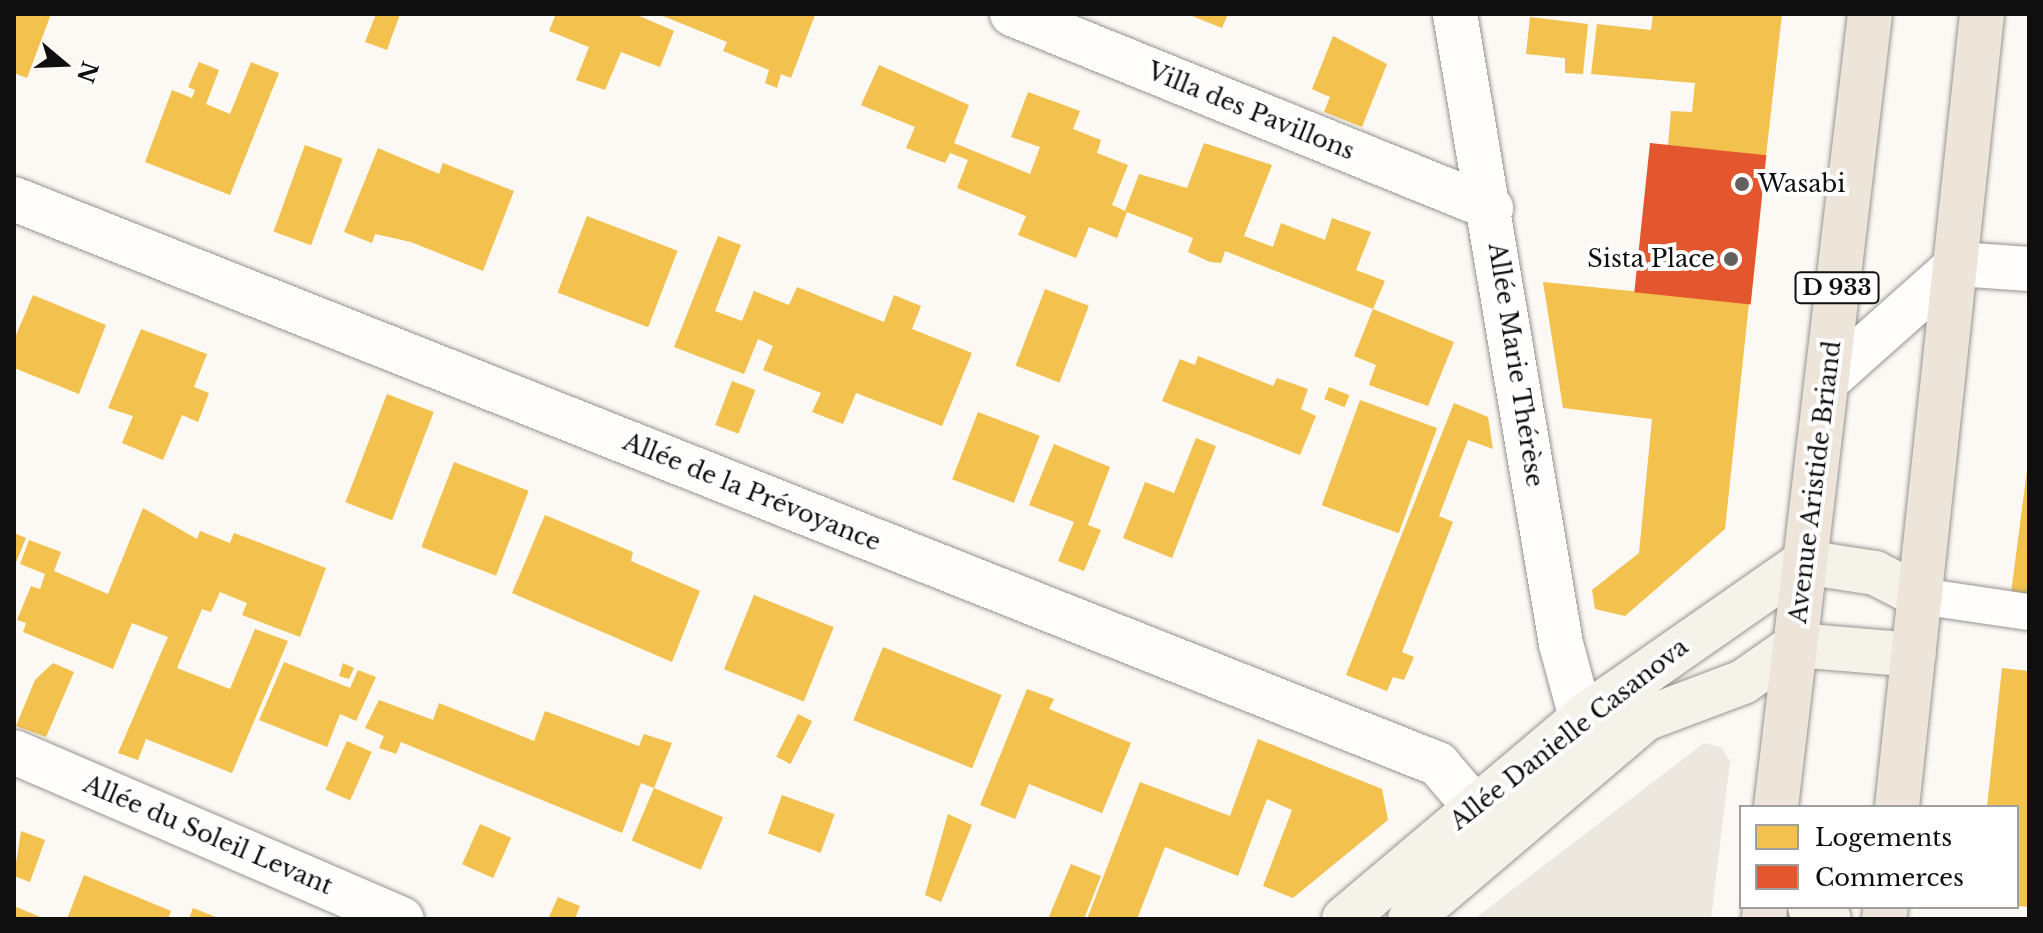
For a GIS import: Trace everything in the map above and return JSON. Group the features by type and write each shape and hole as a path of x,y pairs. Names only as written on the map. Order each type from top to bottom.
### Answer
{"main road":[{"name":"Avenue Aristide Briand","path":"1776,805 1870,14"},
{"path":"1897,805 1958,264 1982,14"},
{"path":"1804,562 1875,573 1920,596"},
{"name":"Allée Danielle Casanova","path":"1344,919 1585,715 1804,562"},
{"path":"1796,645 1914,655"},
{"name":"Allée Danielle Casanova","path":"1410,919 1645,719 1743,682 1796,645"}],"street":[{"name":"Villa des Pavillons","path":"1012,14 1491,208"},
{"name":"Allée Marie Thérèse","path":"1455,14 1491,208 1561,644 1585,715 1591,764"},
{"name":"Allée de la Prévoyance","path":"14,199 1438,764 1474,806"},
{"path":"1828,380 1958,264 2029,269"},
{"name":"Allée du Soleil Levant","path":"14,752 402,919"}],"lane":[{"path":"1920,596 2029,612"}],"shaded area":[{"path":"1704,743 1721,747 1730,761 1711,919 1474,919"}],"building: Logements":[{"path":"14,14 51,14 27,78 14,73"},
{"path":"376,14 400,14 387,50 365,42"},
{"path":"556,14 635,14 674,31 660,67 621,52 605,90 576,80 589,47 549,31"},
{"path":"658,14 815,15 791,78 781,74 777,88 765,83 769,70 723,51 727,42"},
{"path":"1187,14 1228,14 1222,28"},
{"path":"1653,14 1782,14 1766,156 1668,145 1671,111 1692,112 1695,83 1591,74 1597,24 1651,30"},
{"path":"1530,17 1588,24 1583,74 1565,73 1565,58 1526,54"},
{"path":"1333,36 1387,64 1362,127 1324,112 1330,97 1312,89"},
{"path":"199,62 219,70 206,104 230,114 251,62 279,73 230,195 145,162 172,90 192,98 195,90 188,87"},
{"path":"879,65 969,105 954,143 1030,174 1040,147 1011,137 1028,92 1080,111 1073,129 1101,140 1097,153 1128,165 1112,205 1125,211 1139,174 1187,188 1204,143 1272,165 1244,236 1273,247 1281,223 1325,240 1332,218 1371,232 1356,270 1385,281 1373,309 1225,251 1221,263 1210,262 1188,252 1193,238 1127,212 1117,238 1089,227 1076,258 1018,235 1026,216 957,188 968,160 950,153 945,163 906,148 915,127 861,105"},
{"path":"305,145 343,159 311,245 274,231"},
{"path":"378,148 439,174 443,163 514,191 483,271 411,242 375,234 372,243 344,232"},
{"path":"587,216 678,251 648,327 558,293"},
{"path":"718,236 741,245 715,311 742,321 754,291 789,305 797,287 884,322 894,295 921,306 912,329 972,353 942,426 856,393 843,424 812,412 821,393 763,370 773,346 758,339 744,374 674,347"},
{"path":"1543,282 1749,303 1725,529 1625,616 1595,609 1592,590 1639,553 1652,419 1563,408"},
{"path":"1045,289 1089,306 1059,382 1016,366"},
{"path":"33,295 106,325 79,394 14,368 14,340"},
{"path":"1373,309 1454,342 1428,406 1369,385 1376,365 1354,356"},
{"path":"141,329 207,354 194,387 209,393 198,422 182,415 163,460 122,443 133,416 108,408"},
{"path":"1198,356 1273,386 1277,378 1308,389 1301,409 1316,416 1300,455 1162,401 1180,359 1195,365"},
{"path":"732,381 755,390 738,434 715,425"},
{"path":"1329,387 1349,395 1345,407 1324,399"},
{"path":"387,394 434,412 392,520 345,502"},
{"path":"1360,400 1437,428 1399,533 1322,505"},
{"path":"1454,403 1488,417 1493,449 1468,440 1439,516 1453,522 1402,652 1414,657 1404,680 1393,677 1387,691 1346,675"},
{"path":"978,412 1040,436 1014,503 952,479"},
{"path":"1196,438 1216,446 1172,558 1123,538 1145,482 1174,493"},
{"path":"1054,444 1110,467 1088,525 1101,530 1084,571 1058,561 1074,522 1029,505"},
{"path":"2029,455 2029,595 2011,593"},
{"path":"454,462 529,491 496,576 421,547"},
{"path":"143,508 197,539 200,531 230,543 234,533 326,568 300,637 242,615 247,603 220,592 211,612 202,609 177,668 230,689 255,629 288,641 232,773 146,739 138,760 118,753 168,637 132,623 113,669 23,632 26,623 17,620 31,586 40,589 45,574 20,564 29,540 61,552 54,571 108,594"},
{"path":"545,515 633,552 631,561 700,591 672,662 512,593"},
{"path":"14,533 26,538 14,567"},
{"path":"754,595 834,627 804,701 724,669"},
{"path":"883,647 1002,695 972,768 853,720"},
{"path":"284,662 350,688 358,670 376,677 356,721 340,714 327,747 259,720"},
{"path":"53,663 74,672 46,737 16,726 35,680"},
{"path":"343,663 354,668 349,679 339,676"},
{"path":"2002,668 2029,671 2029,907 2019,906 2019,805 1987,805"},
{"path":"1027,689 1054,699 1049,709 1131,743 1102,813 1029,784 1015,819 980,805"},
{"path":"379,700 433,720 439,703 534,741 545,711 639,746 644,734 672,743 654,788 641,783 622,833 401,742 396,754 379,748 384,736 365,728"},
{"path":"798,714 812,721 790,764 776,757"},
{"path":"1258,739 1382,789 1388,820 1293,898 1263,886 1292,810 1267,799 1238,876 1165,847 1137,919 1087,919 1140,782 1230,816"},
{"path":"347,741 372,752 350,800 325,789"},
{"path":"654,788 723,817 701,870 632,840"},
{"path":"782,795 835,814 821,853 768,834"},
{"path":"948,814 972,825 941,902 925,895"},
{"path":"480,824 511,838 493,878 462,864"},
{"path":"21,831 45,840 30,882 14,876"},
{"path":"1071,864 1101,876 1084,919 1048,919"},
{"path":"84,875 171,911 168,919 67,919"},
{"path":"558,897 580,906 575,919 548,919"},
{"path":"14,906 45,919 14,919"},
{"path":"193,908 221,919 189,919"}],"building: Commerces":[{"path":"1650,143 1766,155 1751,304 1634,292"}],"place":[{"name":"Wasabi","path":"1742,184"},
{"name":"Sista Place","path":"1731,259"}]}
